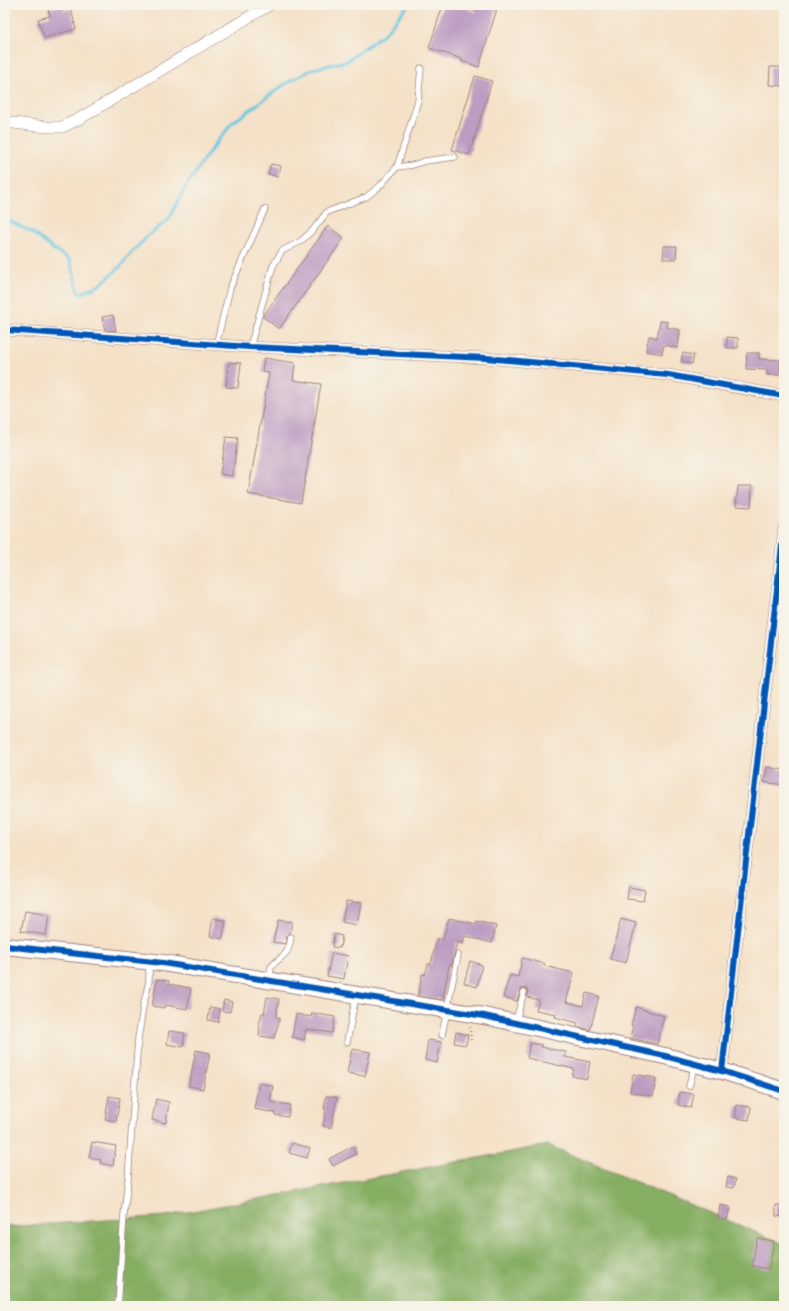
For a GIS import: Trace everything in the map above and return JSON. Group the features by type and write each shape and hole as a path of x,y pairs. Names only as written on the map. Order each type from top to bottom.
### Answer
{"street":[{"path":"5,122 47,127 62,127 79,119 268,5"},
{"path":"5,330 250,347 486,358 668,375 784,396"},
{"path":"722,1071 784,528"},
{"path":"5,946 149,961 448,1010 665,1056 722,1071 784,1091"}],"lane":[{"path":"250,347 273,266 282,251 300,241 313,230 327,212 366,197 379,187 397,167 418,101 421,68"},
{"path":"397,167 413,166 425,161 455,156"},
{"path":"216,345 230,288 265,209"},
{"path":"269,981 271,967 288,950 291,937"},
{"path":"442,1035 458,955"},
{"path":"118,1306 138,1039 149,981 149,961"},
{"path":"515,1023 524,992"},
{"path":"347,1042 356,995"},
{"path":"689,1086 695,1064"}],"green space":[{"path":"548,1145 784,1244 784,1306 5,1306 5,1227 166,1216"}],"building":[{"path":"63,5 64,10 71,9 76,29 44,38 38,19 50,16 48,9"},
{"path":"443,5 457,5 476,12 479,5 498,5 479,67 461,61 462,59 429,48"},
{"path":"770,67 784,67 784,86 769,85"},
{"path":"475,76 492,81 469,155 452,150"},
{"path":"271,164 281,166 278,177 268,174"},
{"path":"328,226 344,238 279,329 263,316"},
{"path":"664,246 677,246 676,259 663,259"},
{"path":"113,315 116,331 105,330 102,317"},
{"path":"660,321 668,322 667,327 680,330 678,348 664,345 662,354 646,351 649,336 657,338"},
{"path":"727,337 738,338 738,348 727,348"},
{"path":"683,353 694,355 692,364 681,361"},
{"path":"747,353 759,353 759,359 780,360 779,375 767,375 767,370 746,369"},
{"path":"264,358 295,363 293,380 321,384 301,503 248,494 269,373 262,372"},
{"path":"229,362 241,363 238,388 226,387"},
{"path":"226,437 238,438 232,476 220,474"},
{"path":"738,486 752,486 751,507 736,506"},
{"path":"767,767 784,770 783,785 764,782"},
{"path":"629,887 645,890 643,901 627,899"},
{"path":"346,901 361,903 357,925 342,922"},
{"path":"25,911 49,915 46,935 21,931"},
{"path":"213,918 226,921 222,939 210,936"},
{"path":"449,918 476,924 477,921 496,926 492,943 465,936 463,944 457,942 452,965 449,965 443,1000 418,996 422,974 425,975 428,964 431,964 437,938 443,940"},
{"path":"621,919 636,923 626,963 610,959"},
{"path":"278,920 292,922 290,933 287,936 285,944 273,942"},
{"path":"334,934 342,936 340,948 332,947"},
{"path":"332,953 348,956 344,979 327,976"},
{"path":"522,958 545,964 544,966 574,973 566,1002 583,1006 586,993 599,996 590,1030 577,1026 578,1023 555,1017 556,1014 536,1010 539,1000 527,997 528,991 526,988 521,989 517,1001 503,997 510,975 518,977"},
{"path":"470,961 482,965 477,987 464,983"},
{"path":"157,979 169,981 168,984 191,988 187,1009 165,1005 164,1008 152,1006"},
{"path":"267,997 279,999 276,1017 280,1018 274,1038 259,1036 259,1024 262,1013 264,1014"},
{"path":"224,1000 232,1002 230,1012 222,1011"},
{"path":"210,1007 220,1009 218,1022 208,1020"},
{"path":"636,1007 664,1016 657,1044 630,1038 633,1025 631,1025"},
{"path":"312,1013 335,1017 332,1033 306,1029 304,1040 292,1037 296,1014 311,1017"},
{"path":"169,1031 185,1033 183,1047 167,1044"},
{"path":"456,1032 468,1035 466,1045 454,1043"},
{"path":"428,1040 441,1042 437,1063 425,1060"},
{"path":"530,1043 542,1045 541,1047 566,1052 565,1057 590,1062 587,1079 572,1076 574,1069 527,1058"},
{"path":"352,1049 370,1052 365,1076 347,1073"},
{"path":"196,1050 210,1053 203,1089 189,1086"},
{"path":"633,1074 656,1078 653,1096 630,1092"},
{"path":"259,1083 273,1086 270,1102 290,1105 288,1117 254,1109"},
{"path":"680,1092 694,1094 691,1108 678,1105"},
{"path":"109,1096 120,1098 116,1121 105,1119"},
{"path":"326,1096 337,1097 331,1128 323,1126 326,1109 324,1109"},
{"path":"156,1099 169,1102 166,1123 152,1120"},
{"path":"737,1105 751,1107 749,1120 735,1118"},
{"path":"92,1142 116,1146 113,1166 100,1163 101,1160 89,1157"},
{"path":"292,1143 310,1148 307,1158 289,1153"},
{"path":"353,1146 356,1154 333,1166 329,1159"},
{"path":"728,1177 736,1179 734,1188 726,1187"},
{"path":"720,1205 730,1207 727,1220 718,1218"},
{"path":"776,1205 784,1206 784,1217 776,1216"},
{"path":"757,1238 774,1241 769,1269 752,1266"}],"waterway":[{"path":"5,219 32,232 53,249 70,260 79,294 100,285 120,267 148,236 169,219 186,186 210,151 232,123 285,84 313,69 347,61 385,33 408,5"}],"cycle path":[{"path":"5,330 250,347 486,358 668,375 784,396"},
{"path":"722,1071 784,528"},
{"path":"5,946 163,963 484,1016 665,1056 722,1071 784,1091"}]}
